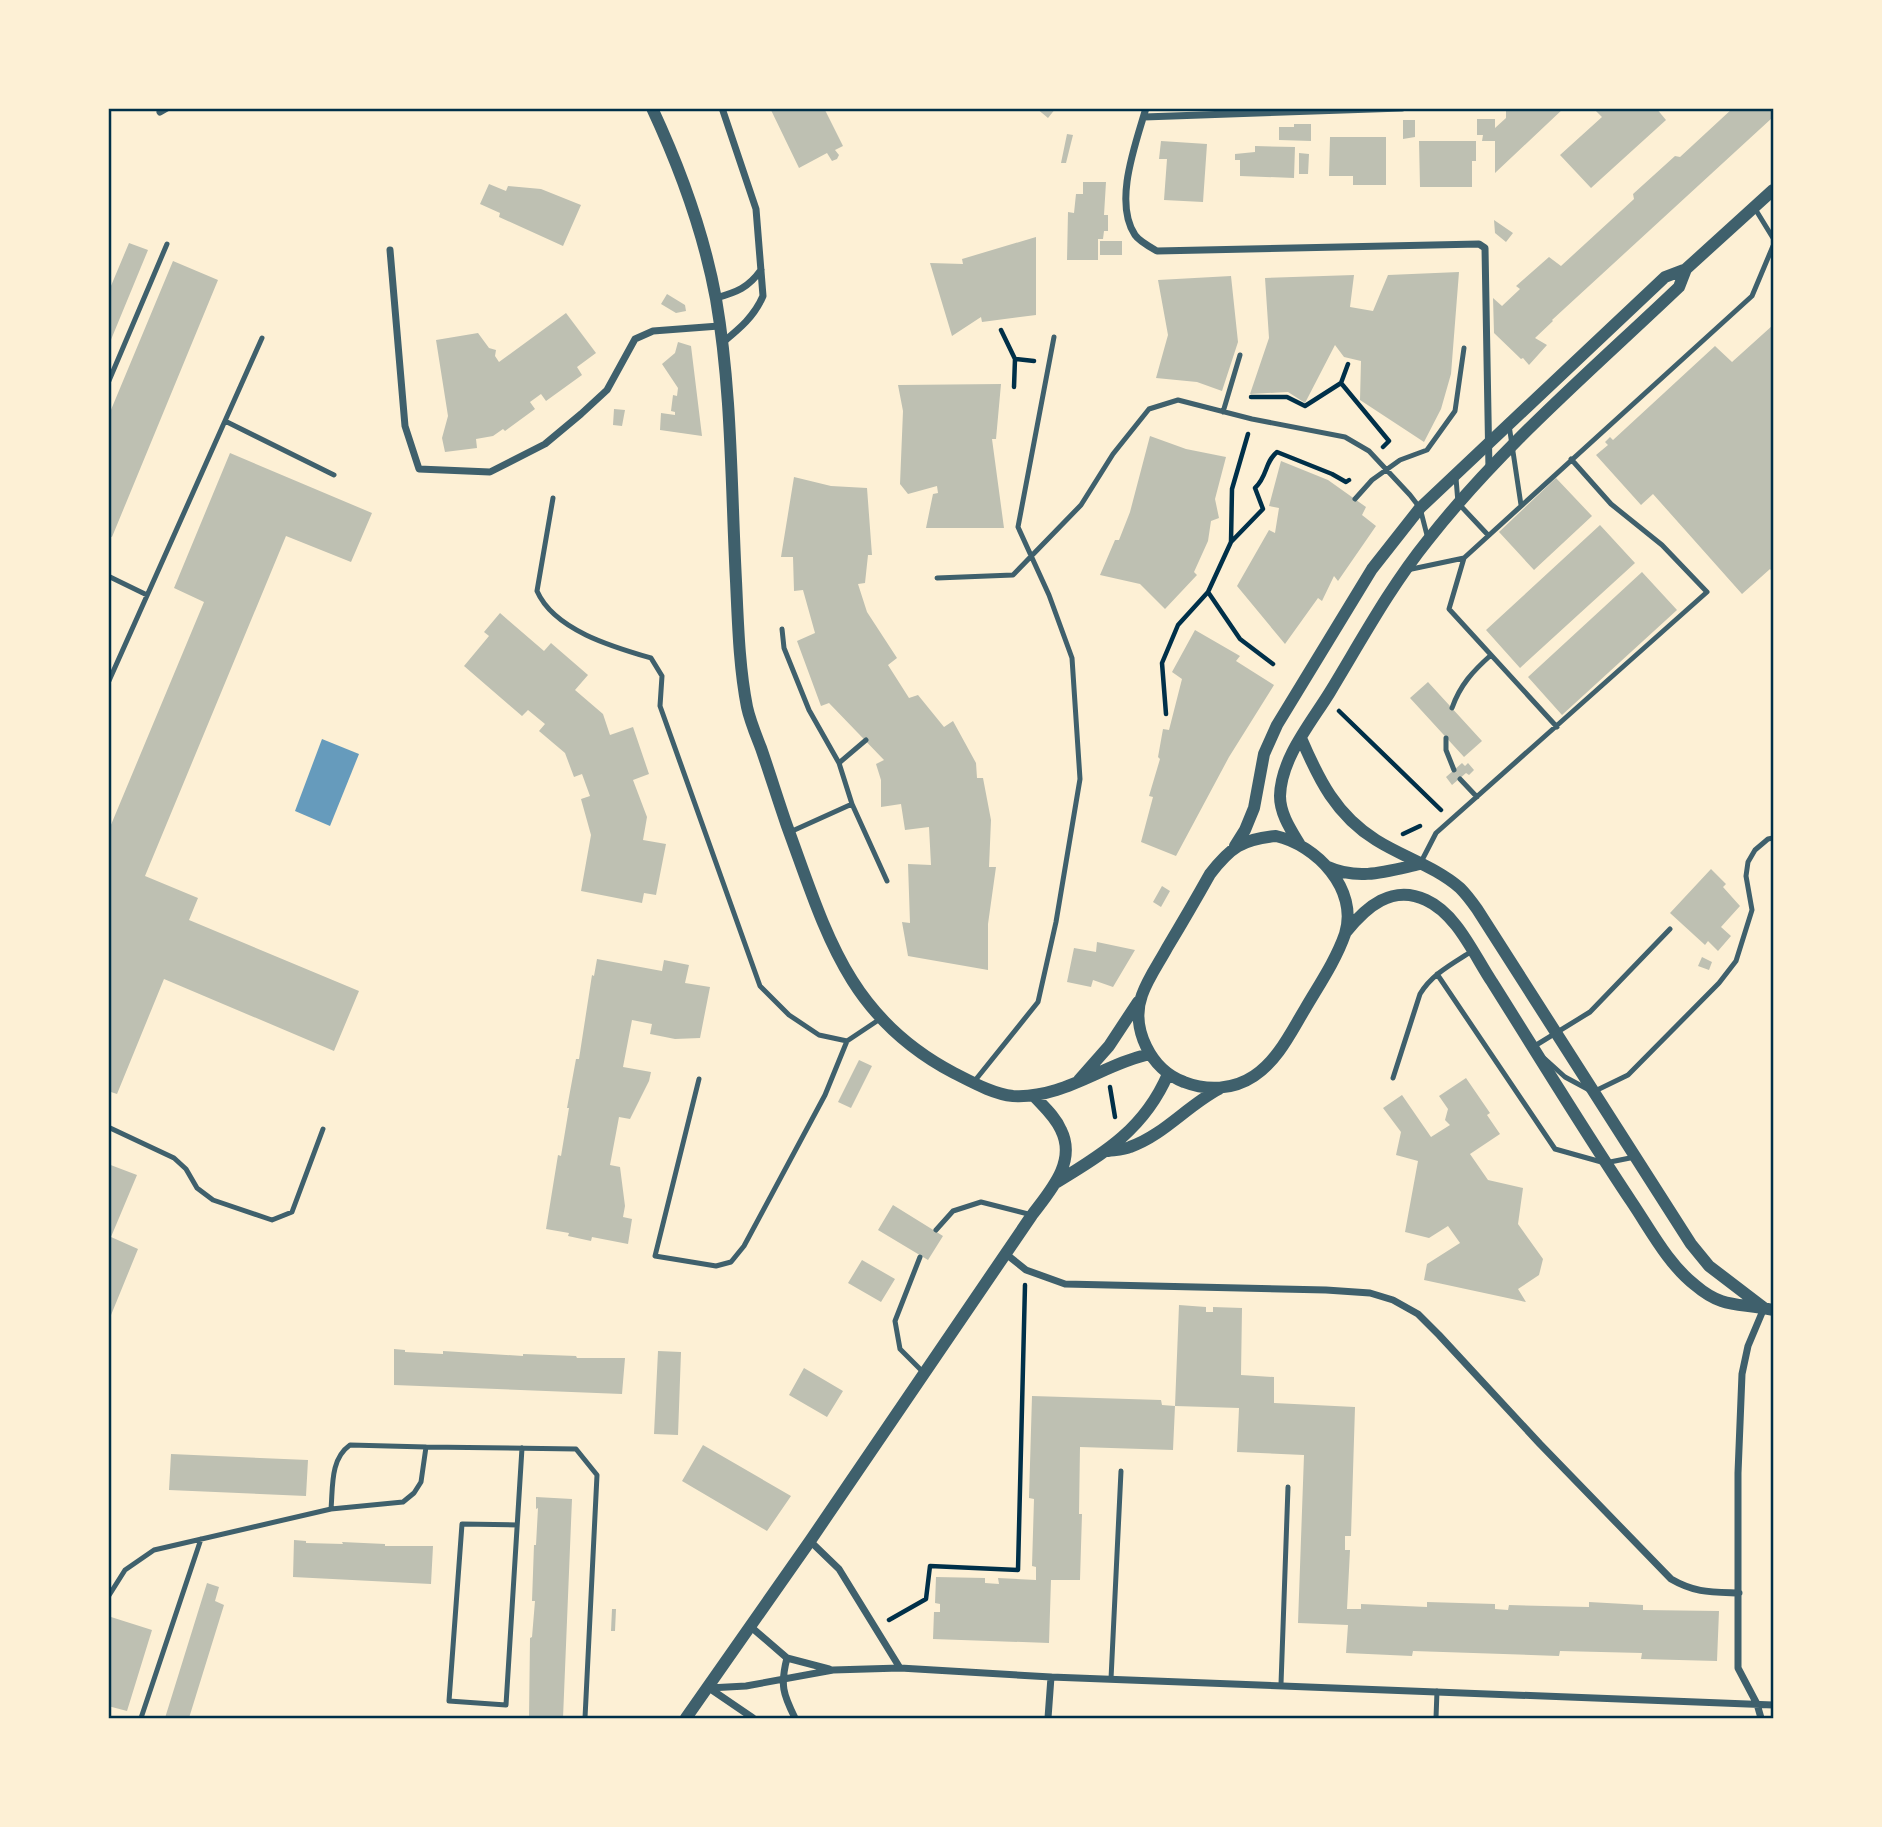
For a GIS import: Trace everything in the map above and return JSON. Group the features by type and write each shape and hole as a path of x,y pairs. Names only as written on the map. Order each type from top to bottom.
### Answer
{"street":[{"path":"652,108 683,183 716,298 727,386 737,610 747,708 789,832 838,958 853,985 880,1019 910,1046 936,1064 973,1083 1010,1096 1033,1095 1076,1084 1150,1054"},
{"path":"722,108 756,209 763,296 757,309 743,326 722,344"},
{"path":"1402,108 1145,113 1128,169 1127,212 1135,236 1157,251 1479,244 1485,248 1489,471"},
{"path":"1076,1084 1109,1046 1141,996 1210,874 1235,846 1245,830 1254,808 1264,754 1277,725 1372,569 1420,508 1665,277 1686,269 1773,190"},
{"path":"390,250 405,426 419,469 490,472 545,444 581,414 607,390 635,339 653,331 719,326"},
{"path":"716,298 742,291 752,283 761,269"},
{"path":"1300,845 1283,813 1280,799 1282,780 1301,738 1404,571 1458,503 1512,447 1679,287 1686,269"},
{"path":"1301,738 1319,780 1346,815 1375,840 1455,884 1477,909 1691,1244 1709,1266 1769,1309"},
{"path":"1235,846 1252,839 1276,836 1300,845 1327,867 1342,890 1346,906 1346,932"},
{"path":"1327,867 1351,875 1373,875 1420,864"},
{"path":"1108,1151 1130,1148 1163,1129 1203,1098 1254,1076 1269,1064 1289,1037 1346,932 1360,914 1381,899 1393,895 1412,895 1435,905 1446,914 1605,1163 1672,1261 1694,1285 1724,1304 1769,1309"},
{"path":"1141,996 1138,1019 1150,1054 1168,1074 1181,1081 1202,1088 1221,1088"},
{"path":"1057,1182 1108,1151 1145,1115 1155,1103 1168,1074"},
{"path":"687,1718 1057,1182 1066,1157 1062,1131 1033,1095"},
{"path":"1006,1254 1026,1270 1065,1284 1326,1290 1370,1293 1393,1300 1418,1314 1439,1335 1540,1444 1671,1578 1687,1588 1703,1592 1739,1593"},
{"path":"1761,1718 1757,1704 1738,1668 1738,1473 1742,1374 1748,1346 1769,1309"},
{"path":"810,1541 839,1569 900,1668"},
{"path":"751,1627 787,1658 833,1670"},
{"path":"787,1658 782,1679 784,1696 795,1718"},
{"path":"709,1688 746,1686 833,1670 900,1668 1051,1677 1773,1705"},
{"path":"1048,1718 1051,1677"},
{"path":"709,1688 753,1718"}],"lane":[{"path":"1754,207 1773,238"},
{"path":"108,383 166,244"},
{"path":"1557,727 1449,609 1464,558 1752,296 1773,246"},
{"path":"973,1083 1038,1002 1056,922 1080,779 1072,658 1049,595 1018,527 1054,337"},
{"path":"108,683 262,338"},
{"path":"1354,499 1372,480 1400,460 1427,450 1455,411 1464,348"},
{"path":"1223,412 1240,355"},
{"path":"937,578 1013,575 1081,505 1113,454 1150,409 1178,400 1252,419 1345,436 1374,456 1420,508 1428,540"},
{"path":"225,421 334,475"},
{"path":"1509,425 1521,505"},
{"path":"1420,864 1436,833 1707,592 1662,545 1611,504 1571,459"},
{"path":"1456,475 1458,503 1488,535"},
{"path":"553,498 537,591 543,604 582,633 612,647 651,658 662,676 660,706 760,986 789,1015 819,1035 848,1041"},
{"path":"1404,571 1464,558"},
{"path":"108,576 147,595"},
{"path":"782,629 784,648 809,710 839,763 852,804 887,881"},
{"path":"1452,708 1468,677 1491,655"},
{"path":"1446,738 1446,750 1454,770"},
{"path":"839,763 866,740"},
{"path":"1460,779 1477,797"},
{"path":"789,832 852,804"},
{"path":"1670,929 1590,1012 1533,1047 1564,1077 1593,1092 1628,1075 1719,984 1736,961 1752,910 1746,876 1748,862 1755,850 1773,838"},
{"path":"1393,1078 1420,994 1437,974 1472,951"},
{"path":"1437,974 1555,1149 1605,1163 1635,1157"},
{"path":"699,1079 655,1256 716,1266 731,1262 744,1246 825,1095 848,1041 880,1019"},
{"path":"108,1127 174,1158 186,1169 197,1188 213,1200 272,1220 292,1212 323,1129"},
{"path":"936,1230 953,1212 981,1202 1032,1215"},
{"path":"920,1257 895,1321 900,1349 924,1373"},
{"path":"331,1509 335,1464 341,1451 350,1445 576,1449 597,1475 585,1718"},
{"path":"108,1597 125,1570 154,1550 331,1509 403,1502 414,1493 421,1482 426,1447"},
{"path":"517,1525 462,1524 449,1701 506,1705 522,1448"},
{"path":"1111,1679 1121,1471"},
{"path":"1281,1684 1289,1487"},
{"path":"141,1718 202,1538"},
{"path":"1436,1718 1437,1691"}],"path":[{"path":"1001,330 1015,359 1014,387"},
{"path":"1251,397 1287,397 1306,406 1342,383 1348,364"},
{"path":"1166,714 1162,663 1178,625 1208,592 1231,542 1263,509 1255,488 1263,480 1269,459 1277,452 1346,482 1389,441 1342,383"},
{"path":"1231,542 1232,489 1252,419"},
{"path":"1208,592 1240,639 1273,664"},
{"path":"1332,715 1335,707 1439,808 1432,816"},
{"path":"1392,833 1401,835 1424,824"},
{"path":"1103,1072 1109,1081 1116,1124 1122,1135"},
{"path":"883,1609 889,1620 926,1599 930,1566 1018,1570 1026,1270"}],"water":[{"path":"322,739 359,754 330,826 295,811"}],"building":[{"path":"770,108 824,108 843,146 835,150 839,155 837,159 832,161 827,153 799,168"},
{"path":"1036,108 1056,108 1048,118"},
{"path":"1506,108 1564,108 1495,173 1495,141 1482,141 1483,135 1477,135 1477,119 1495,119 1495,128 1506,118"},
{"path":"1593,108 1656,108 1666,120 1591,188 1560,155 1602,117"},
{"path":"1733,108 1773,108 1773,120 1772,118 1552,320 1535,338 1547,345 1529,365 1521,359 1494,333 1493,298 1502,306 1520,289 1516,286 1549,257 1561,266 1634,199 1633,194 1675,156 1680,157"},
{"path":"1403,120 1415,120 1415,137 1403,139"},
{"path":"1294,124 1311,124 1311,141 1279,140 1279,127 1294,127"},
{"path":"1067,134 1073,135 1066,163 1061,163"},
{"path":"1330,137 1386,137 1386,185 1353,185 1353,176 1329,176"},
{"path":"1161,141 1207,144 1203,202 1164,200 1167,159 1159,159"},
{"path":"1419,141 1476,141 1476,161 1472,161 1472,187 1420,187"},
{"path":"1255,146 1295,147 1294,178 1240,176 1240,160 1235,160 1235,154 1255,152"},
{"path":"1299,153 1309,154 1308,174 1299,174"},
{"path":"1083,182 1106,182 1104,215 1108,215 1108,231 1104,231 1103,239 1098,239 1098,260 1067,260 1068,212 1074,213 1076,194 1083,194"},
{"path":"489,184 506,191 508,186 541,189 581,205 563,246 499,217 500,213 480,204"},
{"path":"1494,220 1513,233 1506,242 1495,233"},
{"path":"1036,237 1036,315 982,322 981,317 952,336 930,263 963,264 962,259"},
{"path":"1100,241 1122,241 1122,255 1100,255"},
{"path":"129,243 148,250 108,347 108,293"},
{"path":"173,261 218,280 112,537 108,536 108,417"},
{"path":"1459,272 1451,374 1441,409 1424,442 1360,400 1361,361 1344,357 1335,345 1305,403 1288,392 1250,394 1269,338 1265,278 1354,275 1350,307 1373,311 1388,275"},
{"path":"1231,276 1238,342 1222,391 1197,382 1156,378 1168,335 1158,280"},
{"path":"667,294 685,305 686,311 676,313 661,304"},
{"path":"566,313 596,353 577,367 582,375 546,401 541,394 530,402 535,409 505,431 503,429 493,436 476,439 477,448 445,452 442,438 448,416 436,340 478,333 489,348 496,350 495,356 499,362"},
{"path":"1773,325 1773,573 1770,569 1742,594 1653,494 1641,505 1596,455 1608,445 1605,442 1610,437 1613,440 1715,346 1732,362"},
{"path":"678,342 691,346 702,436 660,430 661,413 675,415 675,412 671,411 673,395 677,396 678,388 662,364 675,353"},
{"path":"1001,384 996,439 992,439 1004,528 926,528 933,494 938,493 937,486 908,494 900,484 903,411 898,385"},
{"path":"614,409 625,410 622,426 613,425"},
{"path":"1150,436 1186,449 1226,457 1215,499 1219,518 1211,521 1208,541 1194,572 1197,575 1165,609 1140,584 1100,575 1115,540 1119,540 1130,512"},
{"path":"230,453 372,513 351,562 286,536 145,876 198,898 189,920 359,991 334,1051 164,979 117,1094 108,1091 108,832 204,602 174,588"},
{"path":"1281,461 1328,480 1366,507 1362,515 1376,526 1338,581 1334,576 1322,601 1318,598 1285,644 1237,586 1269,530 1275,533 1279,508 1269,506"},
{"path":"794,477 831,486 867,488 872,555 868,555 865,583 858,584 867,612 897,658 888,665 909,698 918,695 944,727 953,721 976,763 977,778 983,778 991,820 989,867 996,867 988,924 988,970 908,956 902,922 910,923 908,864 931,865 929,827 905,830 901,804 881,807 881,780 876,764 884,760 829,703 821,706 797,641 815,633 803,590 794,591 793,557 781,557"},
{"path":"1556,478 1592,516 1534,570 1499,532"},
{"path":"1600,525 1635,563 1520,668 1486,630"},
{"path":"1642,572 1677,610 1562,715 1528,677"},
{"path":"500,613 544,651 551,643 588,675 575,690 603,714 610,735 633,727 649,774 633,780 647,817 643,840 666,844 656,895 644,893 642,903 581,891 591,835 581,799 590,796 582,774 574,777 565,753 539,731 545,724 528,710 522,716 464,666 489,636 484,632"},
{"path":"1195,630 1240,656 1236,661 1274,685 1229,757 1176,856 1141,842 1153,797 1149,796 1160,759 1158,757 1163,729 1169,730 1182,679 1172,672"},
{"path":"1428,682 1482,741 1464,757 1410,698"},
{"path":"1462,763 1465,766 1468,763 1474,770 1452,785 1446,777"},
{"path":"1711,869 1726,884 1723,887 1740,906 1721,927 1731,936 1718,951 1708,941 1705,945 1670,913"},
{"path":"1162,886 1170,891 1161,907 1153,902"},
{"path":"1097,942 1135,950 1113,987 1093,980 1091,987 1067,982 1074,948 1096,952"},
{"path":"1702,957 1712,962 1709,970 1698,966"},
{"path":"597,959 662,971 664,960 689,965 685,983 710,987 700,1038 675,1039 650,1034 652,1024 632,1020 623,1067 651,1072 630,1119 619,1117 610,1165 620,1167 625,1206 623,1217 632,1219 628,1244 592,1237 591,1241 546,1229"},
{"path":"859,1060 872,1066 851,1108 838,1102"},
{"path":"1466,1078 1490,1113 1487,1115 1500,1134 1470,1154 1488,1180 1523,1188 1518,1224 1543,1259 1539,1275 1518,1289 1526,1302 1424,1280 1427,1264 1460,1243 1448,1226 1429,1238 1405,1232 1418,1161 1396,1155 1401,1132 1383,1108 1402,1095 1431,1137 1450,1125 1445,1120 1448,1109 1439,1096"},
{"path":"108,1164 137,1175 111,1237 138,1249 109,1320"},
{"path":"893,1205 943,1236 928,1260 878,1230"},
{"path":"862,1260 895,1279 881,1302 848,1283"},
{"path":"1179,1305 1206,1307 1206,1312 1213,1312 1213,1307 1242,1308 1241,1375 1274,1377 1274,1403 1355,1407 1351,1536 1345,1536 1345,1550 1350,1550 1347,1609 1361,1609 1361,1604 1427,1607 1427,1602 1495,1604 1495,1609 1508,1610 1509,1605 1589,1607 1589,1602 1643,1605 1643,1610 1719,1611 1717,1661 1641,1659 1642,1653 1560,1651 1559,1656 1413,1651 1412,1656 1346,1653 1348,1625 1298,1623 1304,1455 1237,1452 1239,1408 1175,1406"},
{"path":"394,1349 443,1354 443,1351 625,1358 622,1394 394,1385"},
{"path":"658,1351 681,1352 678,1435 654,1434"},
{"path":"804,1368 843,1391 827,1417 789,1395"},
{"path":"1032,1396 1161,1400 1162,1405 1175,1406 1173,1450 1080,1447 1080,1580 1051,1580 1049,1643 933,1639 934,1612 940,1612 940,1604 935,1603 936,1577 985,1578 985,1583 999,1584 998,1578 1036,1580 1036,1567 1032,1566 1034,1499 1029,1498"},
{"path":"703,1445 791,1496 767,1531 682,1481"},
{"path":"171,1454 308,1460 306,1496 169,1490"},
{"path":"536,1497 572,1499 563,1718 529,1718 530,1638 535,1601 532,1601 538,1508 536,1509"},
{"path":"294,1540 306,1543 433,1546 431,1584 293,1577"},
{"path":"207,1583 219,1587 215,1601 224,1605 189,1718 165,1718"},
{"path":"612,1609 616,1609 615,1631 611,1631"},
{"path":"111,1617 152,1630 127,1711 108,1706 108,1626"}]}
